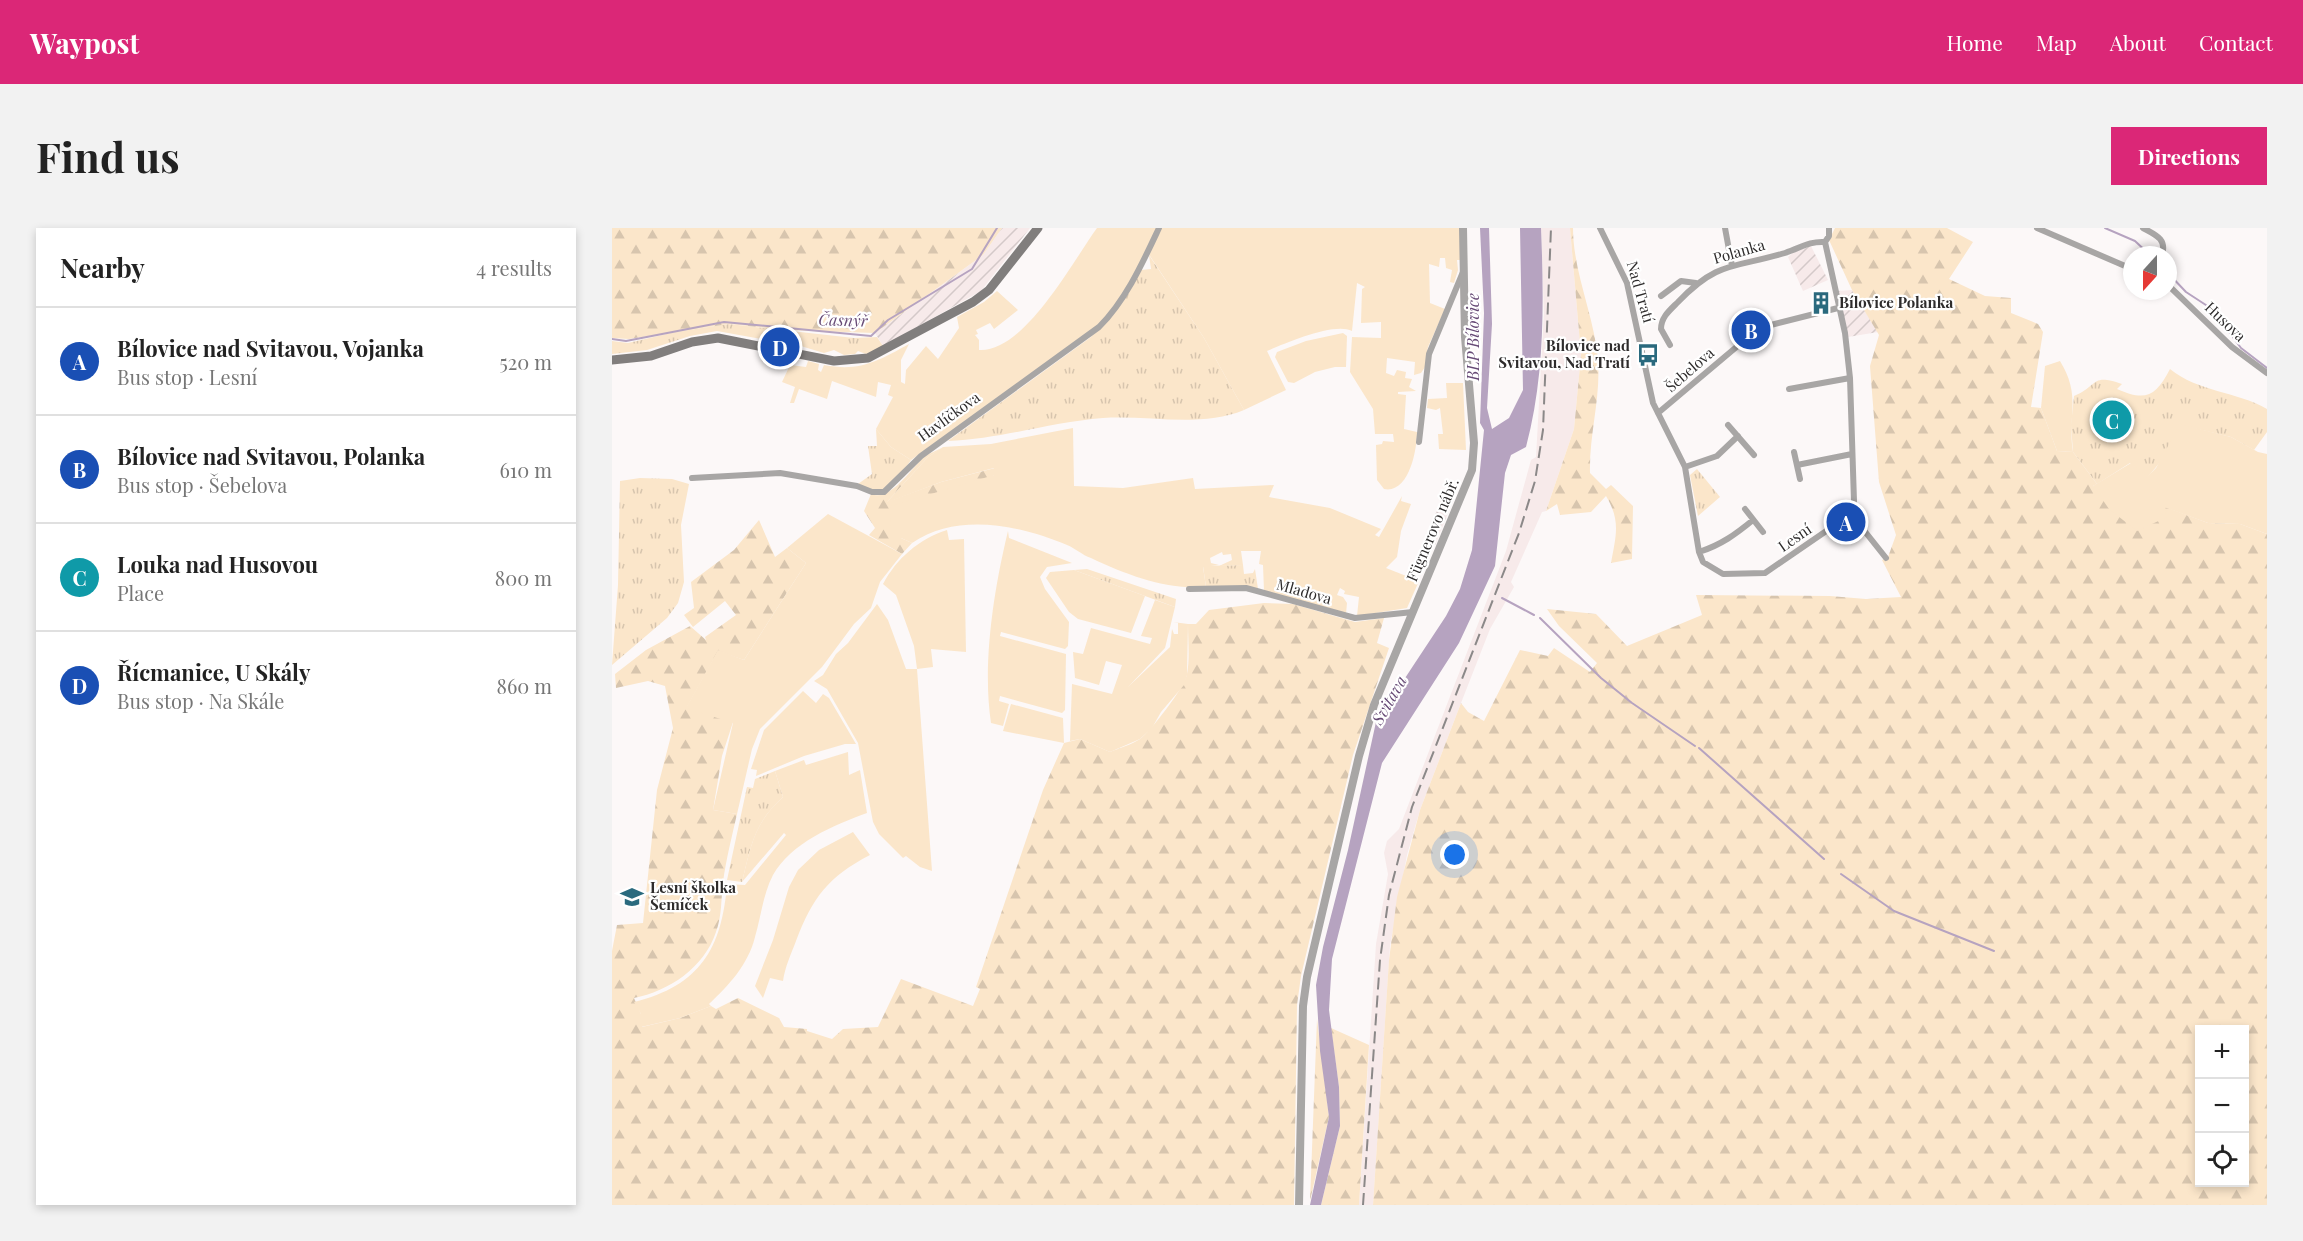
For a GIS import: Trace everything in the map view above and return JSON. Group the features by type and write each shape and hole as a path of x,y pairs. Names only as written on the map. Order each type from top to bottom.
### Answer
{"main road":[{"path":"612,360 655,356 692,342 723,338 828,360 849,362 877,355 973,302 990,290 1038,228"}],"street":[{"name":"Havlíčkova","path":"692,478 780,473 857,486 872,492 884,492 921,456 1099,327 1111,315 1137,273 1159,228"},
{"name":"Fügnerovo nábř.","path":"1299,1205 1303,1006 1307,977 1370,719 1386,670 1473,470 1474,440 1463,271 1463,228"},
{"name":"Nad Tratí","path":"1600,228 1627,283 1658,413 1685,467 1699,552"},
{"path":"1725,228 1732,266"},
{"path":"1829,228 1829,236 1825,242 1845,333 1850,378 1854,501 1851,514 1886,558"},
{"path":"2037,228 2123,265"},
{"path":"2143,228 2162,239 2164,246"},
{"name":"Polanka","path":"1670,345 1662,332 1662,321 1696,283 1719,269 1786,252 1808,242 1825,242"},
{"name":"Fügnerovo nábř.","path":"1419,442 1429,354 1463,271"},
{"name":"Polanka","path":"1661,296 1681,281 1696,283"},
{"name":"Husova","path":"2177,294 2232,347 2267,373"},
{"name":"Šebelova","path":"1658,413 1737,344 1760,328 1838,308"},
{"path":"1789,388 1850,378"},
{"path":"1728,425 1754,455"},
{"path":"1685,467 1717,456 1738,436"},
{"path":"1794,452 1800,479"},
{"path":"1797,465 1852,454"},
{"path":"1745,509 1762,532"},
{"name":"Lesní","path":"1699,552 1703,562 1723,574 1765,573 1851,514"},
{"path":"1699,552 1715,547 1733,537 1753,520"},
{"name":"Mladova","path":"1189,589 1246,588 1355,618 1413,612"}],"shaded area":[{"path":"1002,228 1030,228 981,291 883,346 875,333 983,255"},
{"path":"1480,228 1489,228 1492,324 1487,408 1492,429 1509,418 1523,390 1520,228 1541,228 1542,338 1537,393 1526,447 1511,455 1505,473 1495,566 1459,643 1382,763 1332,959 1329,1010 1339,1087 1340,1126 1321,1205 1310,1205 1329,1117 1320,1051 1316,985 1376,722 1446,616 1460,589 1472,550 1484,430 1480,423 1484,313"},
{"path":"1541,228 1570,228 1581,355 1574,429 1546,511 1542,512 1511,582 1514,587 1490,629 1420,810 1407,855 1390,946 1373,1205 1359,1205 1376,944 1388,874 1384,853 1387,841 1399,829 1506,551 1531,460 1536,457 1544,313"},
{"path":"1811,246 1828,280 1803,291 1788,257 1794,252"},
{"path":"1852,290 1878,332 1848,337 1838,291"},
{"path":"1443,494 1454,498 1435,545 1425,541"}],"green space":[{"path":"612,228 1002,228 983,255 875,333 784,330 729,324 629,339 612,338"},
{"path":"1097,228 1158,228 1132,280 1116,305 1097,327 911,460 891,447 876,429 893,397 888,395 891,385 878,382 876,397 832,381 827,399 799,389 794,403 790,403 795,387 782,382 790,365 806,367 808,361 819,364 818,370 821,372 824,365 859,366 878,360 909,344 901,360 901,382 905,384 906,370 926,346 938,359 959,328 957,317 984,302 997,291 1018,310 994,329 990,323 976,330 979,350 996,347 1013,337 1030,321 1061,282"},
{"path":"1161,228 1460,228 1460,260 1457,260 1458,270 1454,283 1450,282 1452,270 1446,268 1445,258 1440,258 1439,267 1429,264 1430,303 1445,309 1428,347 1425,367 1421,373 1414,375 1415,362 1387,358 1386,373 1394,376 1397,370 1406,372 1405,378 1412,379 1409,387 1416,391 1398,392 1398,394 1406,395 1404,429 1417,432 1410,469 1400,485 1393,489 1384,489 1377,480 1376,445 1382,444 1383,441 1394,442 1393,434 1375,434 1373,409 1350,372 1352,337 1381,338 1381,322 1361,323 1362,289 1365,287 1357,283 1352,331 1334,329 1322,331 1267,351 1286,390 1244,410 1204,338 1148,253"},
{"path":"1570,228 1573,228 1576,261 1598,359 1598,388 1590,473 1606,489 1611,485 1633,506 1632,559 1611,563 1616,528 1614,513 1606,496 1591,512 1560,515 1557,504 1546,511 1574,429 1581,355"},
{"path":"1835,228 1947,228 1973,242 1949,279 1985,296 2011,298 2011,313 2038,324 2043,332 2031,407 2041,408 2057,451 2073,452 2097,484 2093,486 2163,506 2208,523 2240,524 2267,534 2267,1205 1373,1205 1389,960 1397,897 1420,810 1461,703 1468,712 1484,721 1520,650 1548,656 1554,648 1590,672 1597,663 1559,626 1547,609 1596,614 1627,646 1702,615 1696,595 1830,596 1866,599 1901,597 1882,560 1888,557 1896,535 1879,482 1870,366 1879,335 1852,290 1829,240"},
{"path":"1149,255 1204,338 1244,410 1193,420 1103,418 968,440 948,441 1091,337 1141,270 1151,269"},
{"path":"729,324 854,338 877,337 883,346 866,354 858,351 855,354 844,355 834,350 824,353 774,338 772,341 717,331 690,336 647,350 612,354 612,341 628,343 675,332"},
{"path":"1343,333 1347,336 1346,367 1315,372 1294,383 1288,382 1275,357 1277,352 1306,341"},
{"path":"2060,361 2067,374 2072,396 2073,452 2057,451 2041,408 2045,366"},
{"path":"2170,369 2181,377 2205,387 2243,398 2267,409 2267,432 2254,450 2231,437 2189,427 2147,478 2130,463 2097,484 2073,452 2071,425 2074,396 2095,382 2105,380 2122,384 2117,389 2143,396 2155,391"},
{"path":"1446,383 1463,383 1466,450 1439,449 1438,434 1443,434 1440,408 1436,410 1427,408 1428,399 1447,398"},
{"path":"2180,424 2231,437 2258,452 2267,454 2267,534 2240,524 2208,523 2164,507 2167,517 2137,531 2109,509 2093,486 2131,463 2147,477 2156,468"},
{"path":"1073,428 1074,486 1123,488 1193,478 1195,489 1274,485 1269,497 1330,508 1381,529 1375,535 1379,537 1402,496 1401,501 1411,504 1401,531 1397,557 1386,568 1419,581 1407,608 1357,616 1359,597 1344,594 1345,591 1340,588 1337,595 1343,597 1347,603 1346,614 1264,591 1263,565 1259,564 1261,551 1241,551 1243,565 1219,566 1232,560 1231,554 1223,555 1222,552 1210,558 1211,563 1219,565 1203,567 1206,587 1191,587 1147,580 1088,557 1049,538 1009,527 968,525 949,527 930,533 912,543 901,538 890,527 891,506 994,475 994,468 941,482 886,503 928,457 943,447 991,444"},
{"path":"876,429 891,447 911,460 892,484 878,491 858,484 872,474 868,446 877,446"},
{"path":"942,448 928,457 887,502 941,482 995,468 994,475 901,538 912,543 902,554 869,535 875,528 864,511 871,494 878,495 893,489 924,457"},
{"path":"1697,469 1720,497 1698,516 1690,475"},
{"path":"640,478 672,479 689,484 681,525 684,582 678,603 667,618 612,665 618,585 620,481"},
{"path":"828,514 902,554 880,582 871,608 854,624 822,667 760,729 752,749 737,814 713,810 733,723 686,708 718,650 744,660 806,563 787,548"},
{"path":"759,520 775,557 787,548 806,563 744,660 718,651 687,707 733,722 722,756 713,810 737,814 724,874 716,932 703,957 684,976 660,990 634,998 641,1014 642,1027 680,1018 711,1006 716,1009 738,998 779,1018 784,1027 807,1029 807,1031 832,1039 843,1029 878,1027 901,979 973,1006 980,989 976,987 1043,790 1064,743 1080,739 1110,752 1133,743 1145,735 1185,680 1188,662 1188,624 1196,624 1209,610 1264,603 1293,604 1355,622 1384,618 1377,643 1389,648 1353,755 1301,976 1297,1005 1294,1205 612,1205 612,951 617,925 643,923 657,790 673,728 665,686 648,681 616,688 615,674 646,650 690,626 706,640 705,637 736,615 725,601 693,627 684,615 694,608 691,582 734,550"},
{"path":"947,530 949,540 964,539 966,652 931,649 933,667 917,669 914,646 896,595 883,584 902,558 918,544"},
{"path":"1008,531 1009,538 1072,563 1047,567 1040,577 1045,589 1069,622 1068,646 1065,649 1001,632 1000,636 1066,654 1065,710 1062,713 1000,696 999,701 1009,704 1003,726 991,723 988,676 994,601"},
{"path":"1243,565 1244,574 1253,573 1255,569 1258,589 1206,587 1203,566"},
{"path":"1087,569 1176,599 1175,607 1074,570"},
{"path":"1074,570 1145,596 1131,633 1078,619 1069,612 1046,578 1050,572"},
{"path":"1155,600 1175,607 1165,648 1128,687 1170,647 1172,629 1174,634 1178,634 1178,623 1173,622 1188,624 1187,675 1184,685 1161,712 1152,728 1140,739 1110,752 1080,739 1070,741 1072,684 1112,694 1122,665 1106,661 1099,685 1075,678 1073,652 1083,654 1091,628 1150,644 1152,638 1141,636"},
{"path":"877,604 888,620 906,669 917,669 932,871 920,867 906,856 903,858 879,834 873,822 858,743 827,689 814,681 823,675 836,654 848,643"},
{"path":"803,691 816,703 823,694 829,698 856,744 845,744 804,756 756,776 757,770 751,769 764,730"},
{"path":"1011,704 1063,718 1064,743 1003,731"},
{"path":"848,752 849,775 860,770 867,813 814,836 781,864 773,875 767,890 748,957 730,982 709,1004 711,1006 680,1018 641,1027 641,1014 634,1002 676,986 691,975 713,945 720,927 727,884 745,885 786,835 784,833 742,882 755,835 766,816 783,797 775,771 804,760 806,765"},
{"path":"775,771 783,797 766,816 755,836 742,882 727,880 747,787 753,788 755,779"},
{"path":"853,832 870,855 833,880 816,900 802,926 788,961 783,981 770,978 763,998 755,986 773,940 789,887 798,870 819,850"},
{"path":"1317,1019 1329,1117 1310,1201"},
{"path":"1331,1028 1369,1045 1359,1205 1321,1205 1340,1126 1339,1087"}],"waterway":[{"name":"Časnýř","path":"612,339 626,341 724,322 871,336 888,320 972,269 997,228"},
{"path":"2105,228 2135,241 2140,246"},
{"path":"2177,282 2186,292 2212,309 2241,348 2267,368"},
{"path":"1502,598 1534,615"},
{"path":"1540,618 1601,678 1632,703 1695,746"},
{"path":"1699,748 1824,859"},
{"path":"1841,874 1894,911 1994,951"}],"railway":[{"path":"1363,1205 1380,960 1389,895 1412,807 1519,533 1535,481 1543,430 1551,228"}],"place":[{"name":"Bílovice Polanka","path":"1821,303"},
{"name":"Bílovice nad Svitavou, Polanka","path":"1751,330"},
{"name":"Řícmanice, U Skály","path":"780,347"},
{"name":"Bílovice nad Svitavou, Nad Tratí","path":"1648,355"},
{"name":"Louka nad Husovou","path":"2112,420"},
{"name":"Bílovice nad Svitavou, Vojanka","path":"1846,522"},
{"name":"Lesní školka Šemíček","path":"632,897"}],"water label":[{"name":"BLP Bílovice","path":"1473,337"},
{"name":"Svitava","path":"1389,700"}]}
